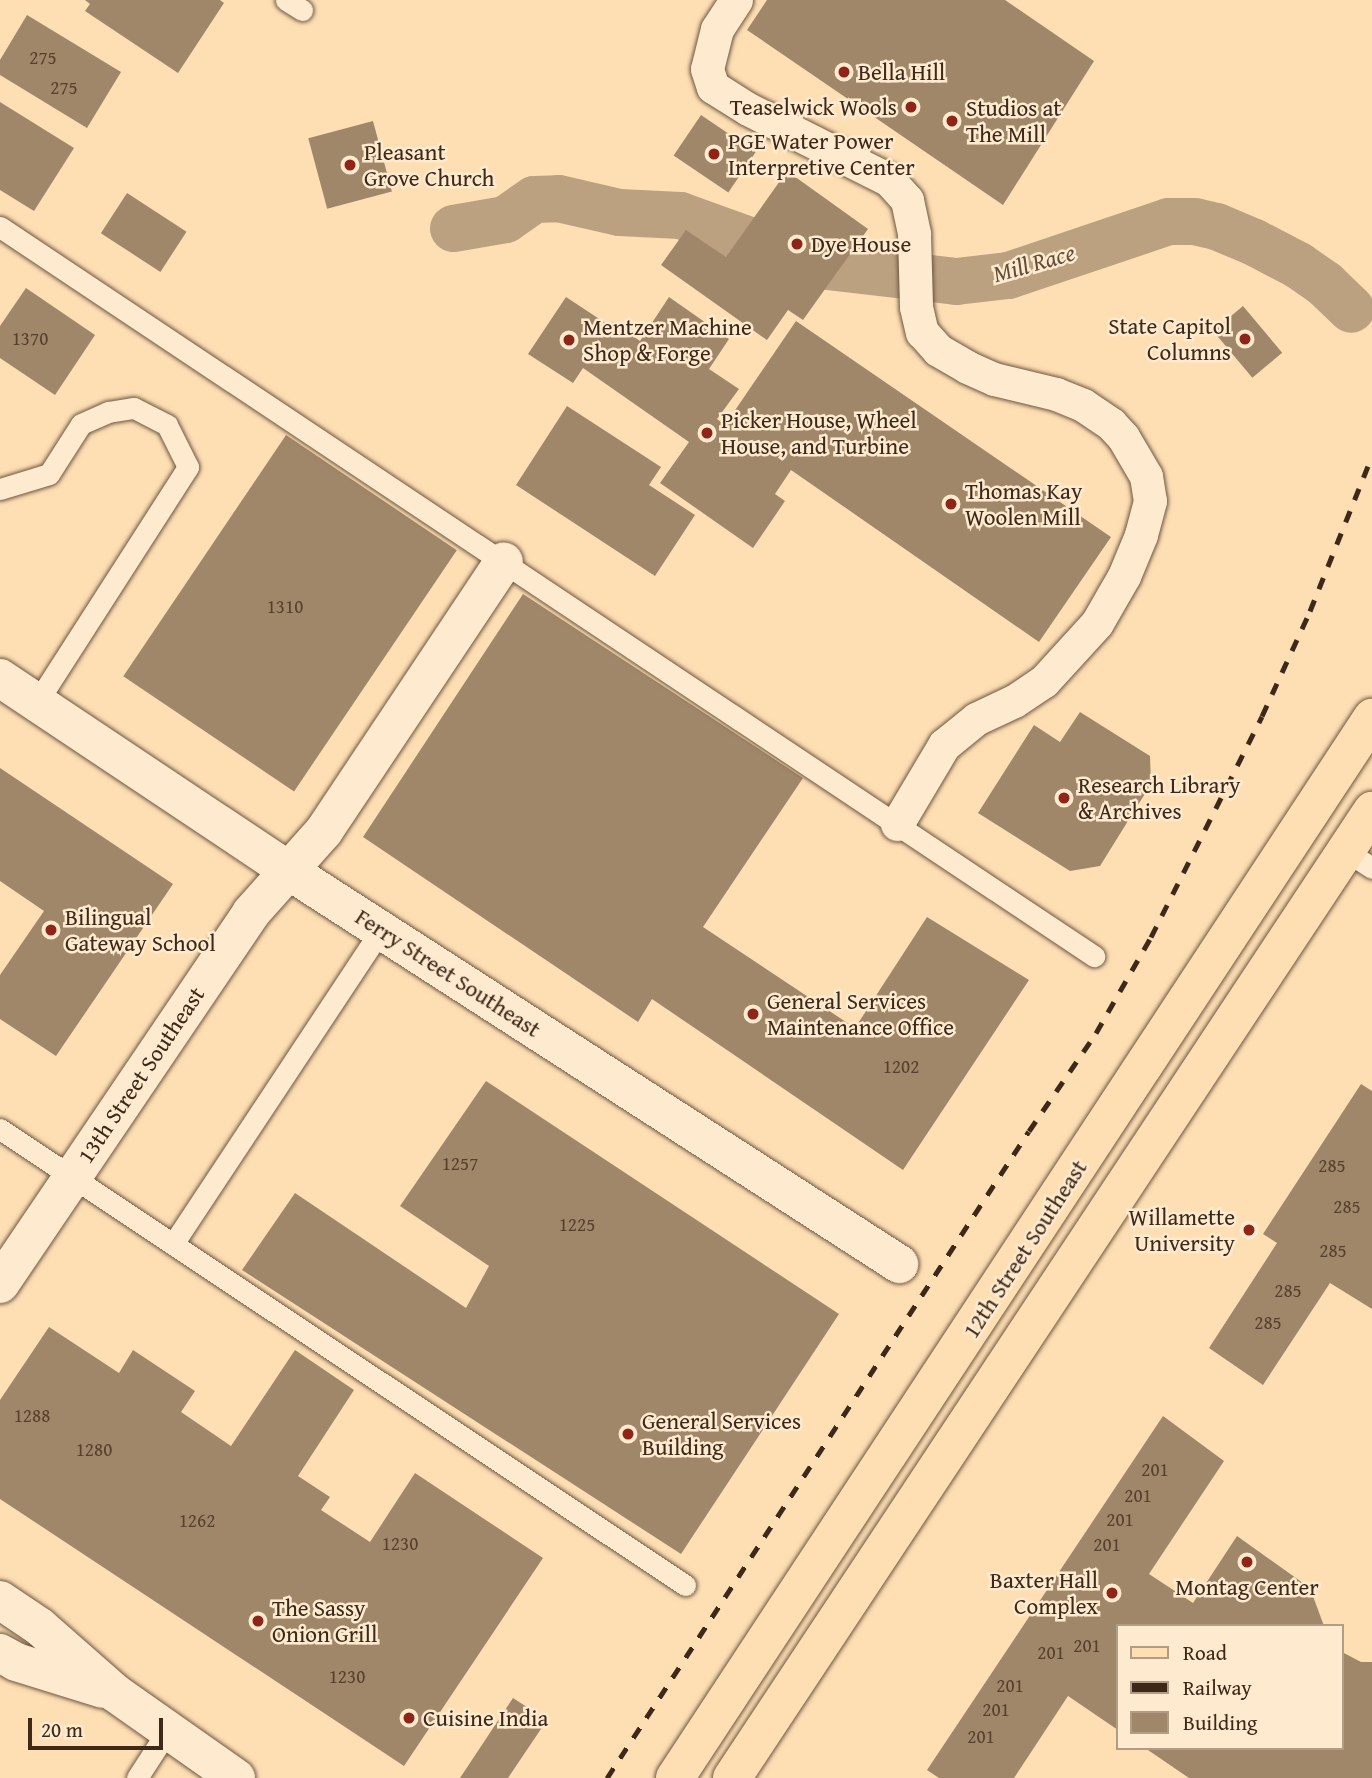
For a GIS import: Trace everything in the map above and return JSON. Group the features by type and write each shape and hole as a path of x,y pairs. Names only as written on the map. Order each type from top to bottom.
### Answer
{"main road":[{"name":"12th Street Southeast","path":"675,1778 1372,718"},
{"name":"12th Street Southeast","path":"732,1778 1359,860 1372,810"}],"street":[{"path":"736,0 718,29 707,69 713,87 748,109 889,180 907,200 914,255 916,307 922,332 938,350 967,367 1083,405 1111,424 1133,450 1146,476 1150,501 1141,535 1124,576 1097,623 1044,681 1014,701 976,719 944,745 897,824"},
{"name":"13th Street Southeast","path":"0,1284 251,913 324,831 504,561"},
{"name":"Ferry Street Southeast","path":"0,678 289,871 899,1264"},
{"path":"0,1600 40,1627 115,1693 236,1778"},
{"path":"0,1653 16,1662 115,1693"}],"lane":[{"path":"0,227 1094,956"},
{"path":"0,489 49,474 81,424 108,412 134,408 167,425 188,467 37,702"},
{"path":"173,1244 381,930"},
{"path":"0,1129 685,1585"},
{"path":"136,1778 168,1730"}],"building":[{"path":"85,0 220,0 224,3 178,73 85,11 90,4"},
{"path":"767,0 1005,0 1094,61 1003,205 747,30"},
{"path":"27,15 121,72 87,128 0,75 0,60"},
{"path":"0,102 74,148 34,211 0,190"},
{"name":"PGE Water Power Interpretive Center","path":"701,115 756,152 728,193 674,156"},
{"name":"Pleasant Grove Church","path":"373,121 392,192 327,209 308,138"},
{"name":"Dye House","path":"787,171 868,229 803,320 788,310 767,340 661,265 686,230 726,257"},
{"path":"127,193 187,232 160,272 101,233"},
{"path":"26,288 95,335 55,395 0,358 0,326"},
{"name":"Thomas Kay Woolen Mill","path":"566,297 610,326 613,322 640,341 669,297 729,339 709,369 739,389 717,419 725,425 796,321 1111,537 1039,642 791,470 775,494 785,501 753,548 660,483 689,442 583,368 573,383 528,354"},
{"path":"1243,306 1282,353 1252,378 1213,331"},
{"path":"567,406 661,467 649,485 695,515 655,576 516,485"},
{"path":"286,435 457,550 294,791 123,676"},
{"path":"523,594 803,778 703,927 855,1028 927,917 1029,980 903,1170 652,999 638,1022 363,837"},
{"name":"Research Library & Archives","path":"1080,712 1150,756 1151,784 1100,866 1070,871 978,813 1034,725 1060,742"},
{"path":"0,768 173,884 56,1056 0,1019 0,975 44,911 0,881"},
{"name":"General Services Building","path":"486,1081 839,1314 681,1554 242,1270 295,1193 466,1308 489,1266 400,1206"},
{"path":"1361,1084 1372,1091 1372,1309 1330,1283 1263,1385 1209,1348 1277,1243 1263,1234"},
{"path":"49,1327 119,1373 133,1350 195,1391 181,1412 231,1446 295,1350 354,1390 298,1476 330,1497 321,1510 370,1542 415,1473 543,1558 404,1766 0,1499 0,1400"},
{"name":"Baxter Hall Complex","path":"1163,1416 1224,1461 1149,1574 1193,1603 1237,1536 1310,1588 1323,1624 1116,1624 1116,1729 1068,1696 1014,1778 939,1778 927,1770"},
{"path":"1344,1653 1361,1662 1372,1662 1372,1778 1189,1778 1148,1750 1344,1750"},
{"path":"513,1698 547,1720 508,1778 460,1778"}],"waterway":[{"name":"Mill Race","path":"453,228 505,219 534,199 558,198 619,212 680,215 818,265 956,281 1008,275 1168,221 1194,221 1216,226 1254,242 1298,265 1324,283 1351,309"}],"railway":[{"path":"607,1778 1029,1131 1096,1033 1151,937 1262,716 1310,611 1372,456"}],"place":[{"name":"Bella Hill","path":"844,72"},
{"name":"Teaselwick Wools","path":"911,107"},
{"name":"Studios at The Mill","path":"952,121"},
{"name":"PGE Water Power Interpretive Center","path":"714,154"},
{"name":"Pleasant Grove Church","path":"350,165"},
{"name":"Dye House","path":"797,244"},
{"name":"State Capitol Columns","path":"1245,339"},
{"name":"Mentzer Machine Shop & Forge","path":"569,340"},
{"name":"Picker House, Wheel House, and Turbine","path":"707,433"},
{"name":"Thomas Kay Woolen Mill","path":"951,504"},
{"name":"Research Library & Archives","path":"1064,798"},
{"name":"Bilingual Gateway School","path":"51,930"},
{"name":"General Services Maintenance Office","path":"753,1014"},
{"name":"Willamette University","path":"1249,1230"},
{"name":"General Services Building","path":"628,1434"},
{"name":"Montag Center","path":"1247,1562"},
{"name":"Baxter Hall Complex","path":"1112,1593"},
{"name":"The Sassy Onion Grill","path":"258,1621"},
{"name":"Cuisine India","path":"409,1718"}]}
